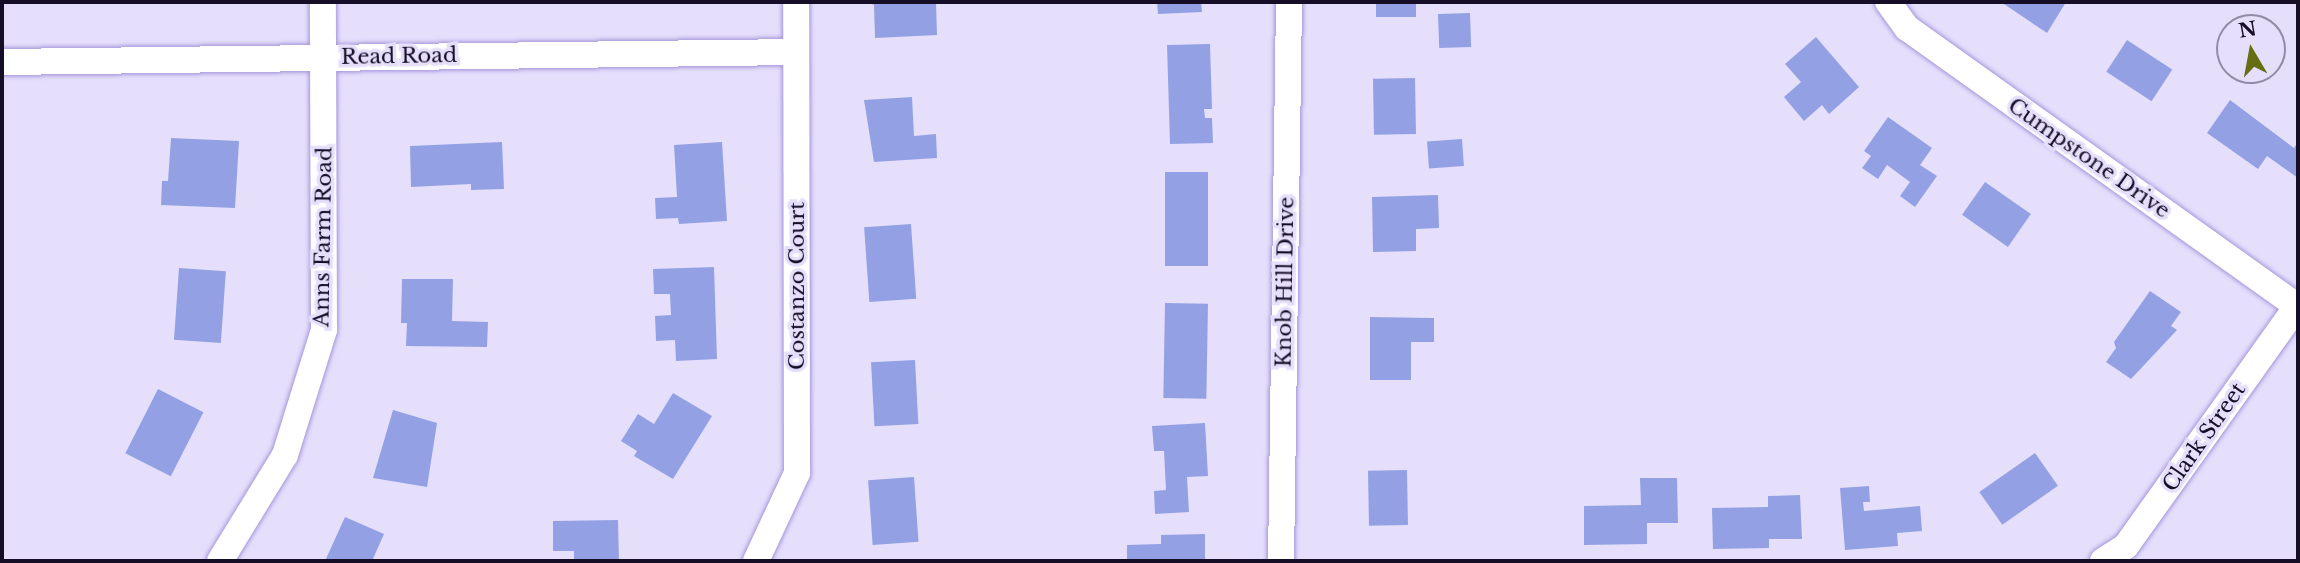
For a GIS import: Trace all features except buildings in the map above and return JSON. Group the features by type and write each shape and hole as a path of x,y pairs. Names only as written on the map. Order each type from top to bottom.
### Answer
{"street":[{"name":"Anns Farm Road","path":"220,561 285,455 324,330 323,2"},
{"name":"Costanzo Court","path":"755,561 797,473 796,2"},
{"name":"Knob Hill Drive","path":"1281,561 1289,2"},
{"name":"Cumpstone Drive","path":"1888,2 1907,28 2298,306"},
{"name":"Read Road","path":"2,62 796,52"},
{"name":"Clark Street","path":"2103,561 2126,546 2298,306"}]}
